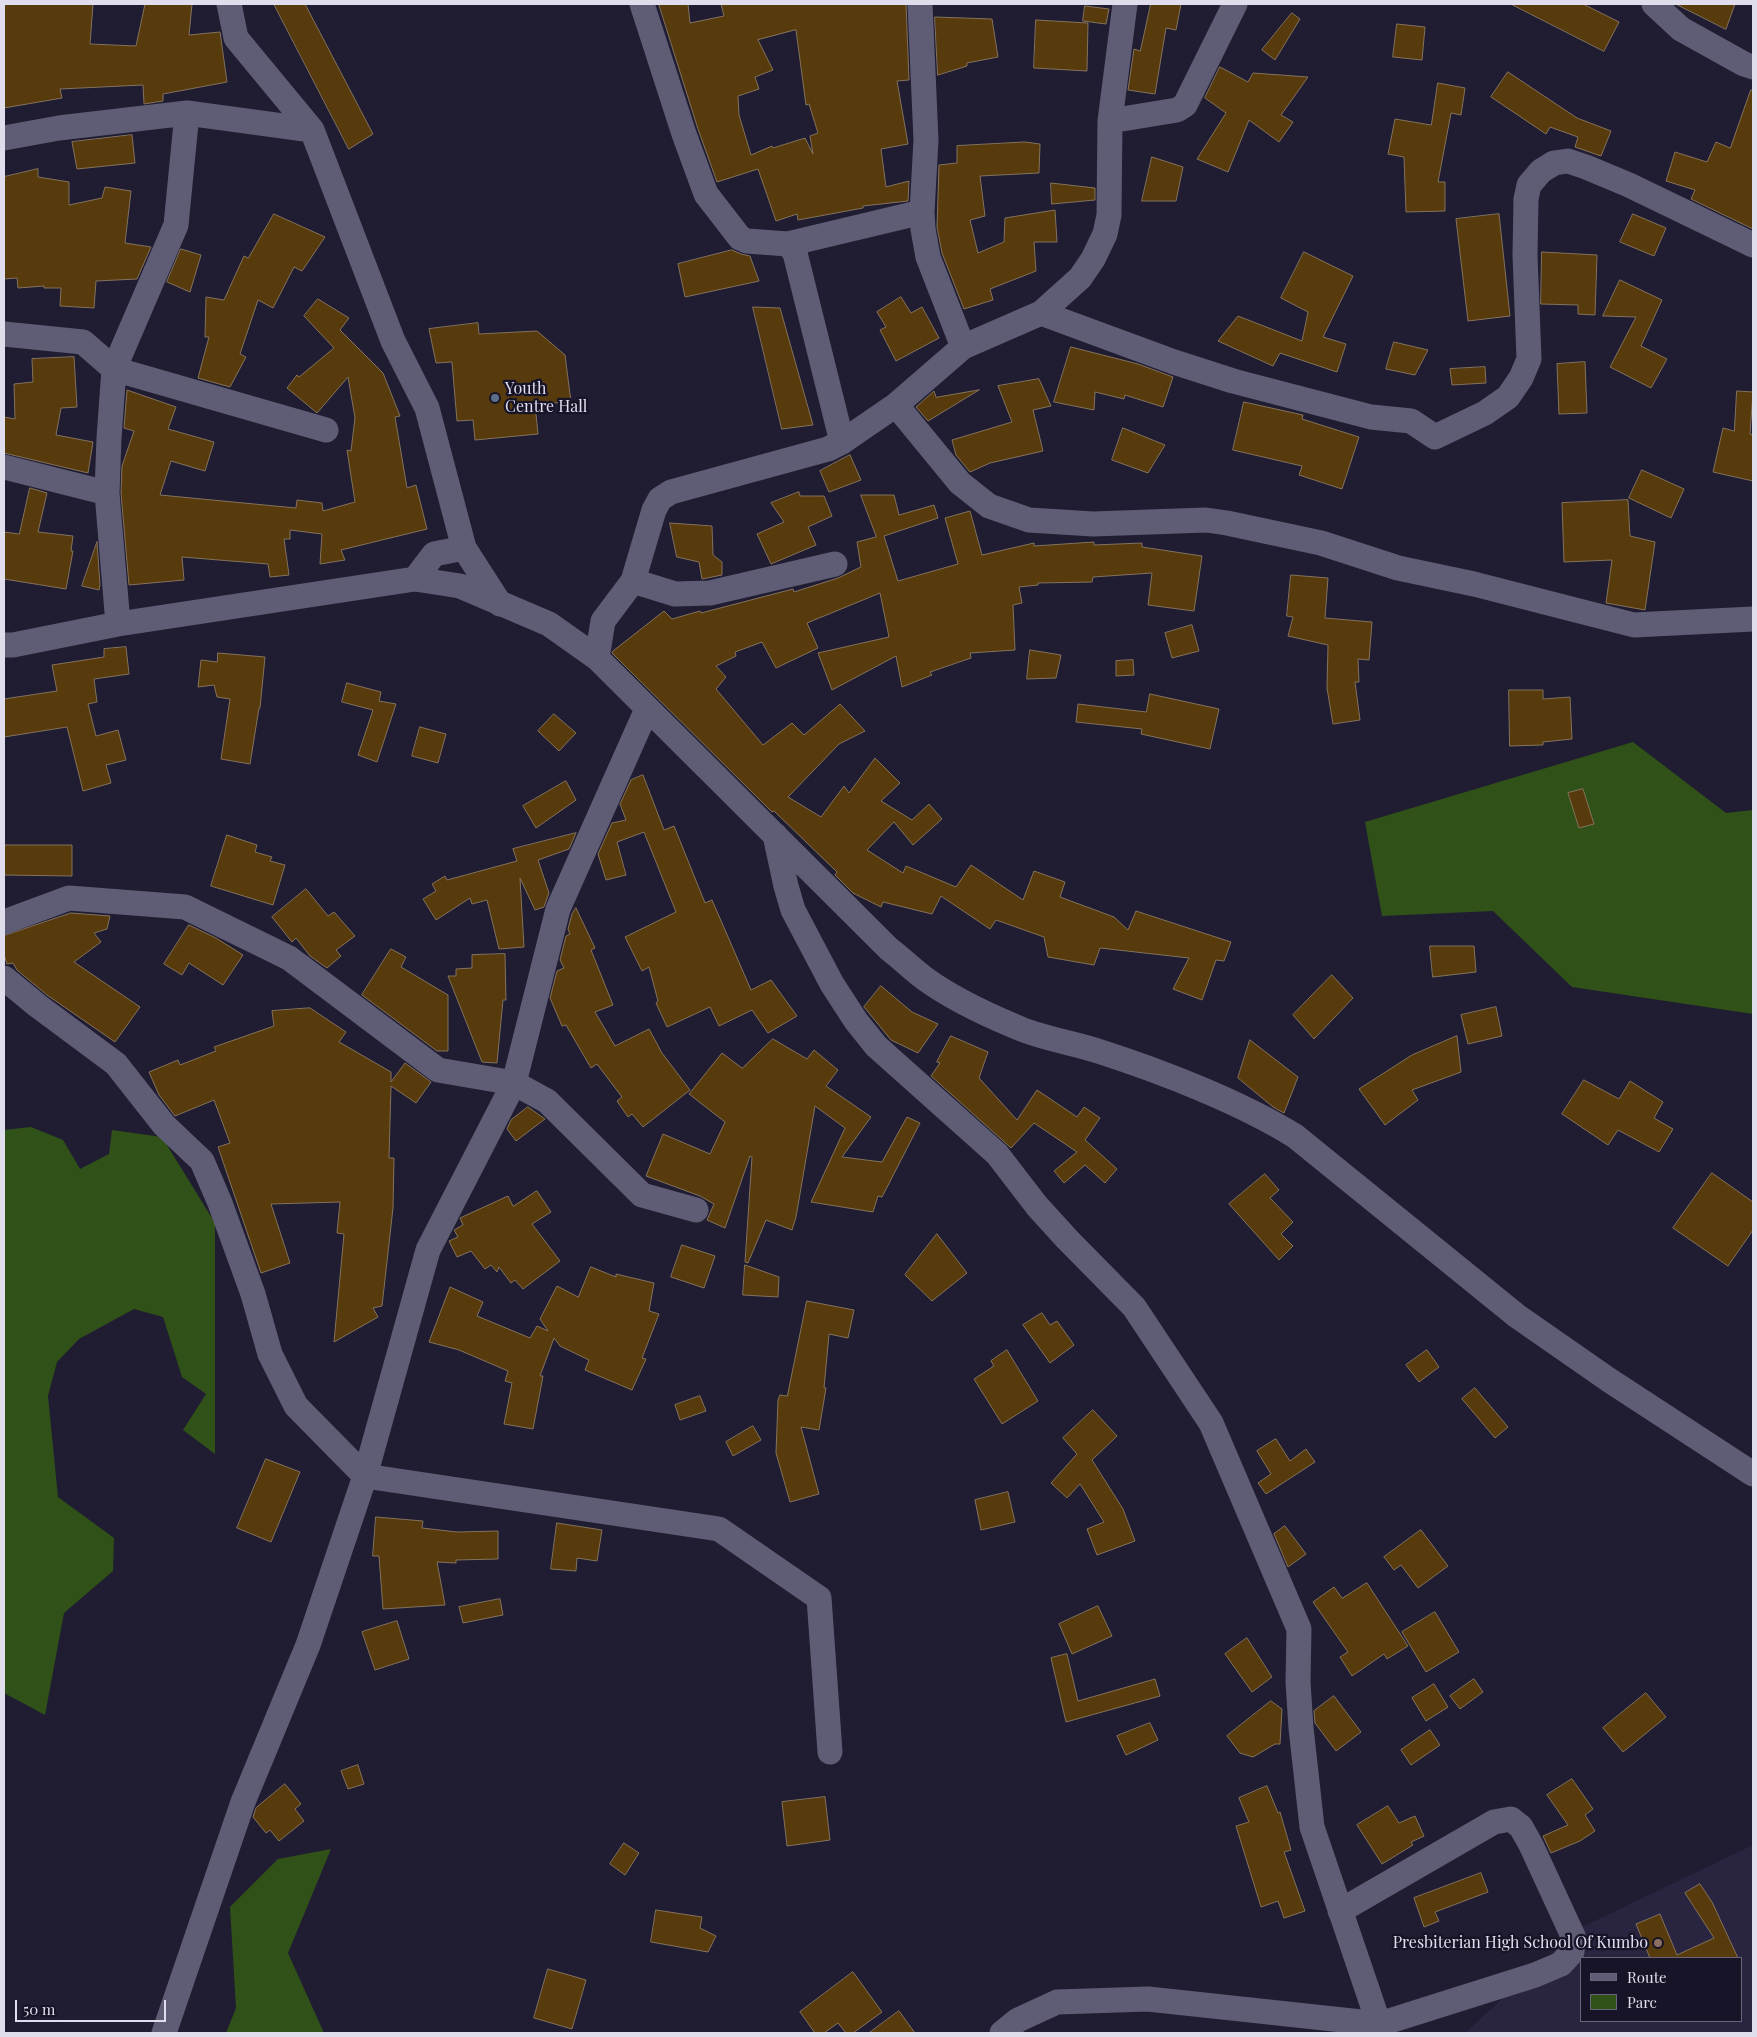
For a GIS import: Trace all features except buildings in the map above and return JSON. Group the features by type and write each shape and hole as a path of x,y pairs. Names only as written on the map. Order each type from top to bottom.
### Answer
{"street":[{"path":"230,4 236,38 312,130 393,341 427,408 464,548 500,604"},
{"path":"642,4 684,134 706,194 740,238 747,241 788,244 922,212"},
{"path":"920,4 926,140 922,212 923,229 928,257 963,347"},
{"path":"597,658 603,621 633,581 654,510 660,499 670,492 828,450 896,404 963,347 1041,313 1080,278 1093,259 1104,234 1109,215 1110,121 1125,4"},
{"path":"1110,121 1178,110 1185,105 1235,4"},
{"path":"1654,4 1682,29 1744,64 1753,67"},
{"path":"4,138 59,128 187,113 312,130"},
{"path":"118,624 107,493 114,369 176,224 187,113"},
{"path":"1041,313 1225,379 1371,417 1411,421 1435,436 1485,413 1508,397 1521,378 1529,359 1526,199 1530,185 1541,170 1554,162 1568,161 1629,185 1753,246"},
{"path":"788,244 795,253 842,442"},
{"path":"4,334 83,342 114,369 326,430"},
{"path":"896,404 960,483 989,506 1029,520 1093,524 1206,520 1321,543 1398,568 1474,584 1634,625 1753,619"},
{"path":"4,466 107,493"},
{"path":"415,579 434,554 464,548"},
{"path":"633,581 675,594 710,593 835,564"},
{"path":"4,645 118,624 415,579 460,586 549,624 597,658 890,949 924,978 964,1002 1015,1027 1033,1034 1100,1051 1193,1086 1274,1123 1295,1136 1518,1316 1609,1380 1753,1474"},
{"path":"164,2033 243,1802 308,1644 365,1476 428,1250 514,1083 558,909 647,709"},
{"path":"776,835 786,886 794,910 832,984 856,1021 876,1046 997,1154 1049,1219 1134,1308 1210,1423 1300,1629 1298,1682 1312,1827 1381,2028"},
{"path":"4,922 69,898 185,907 288,958 438,1070 514,1083 547,1102 642,1194 696,1210"},
{"path":"4,978 38,1006 116,1064 164,1125 202,1161 220,1203 253,1294 270,1354 296,1406 365,1476 719,1529 819,1598 830,1752"},
{"path":"1002,2033 1018,2020 1057,2002 1148,1999 1381,2028 1535,1975 1561,1964 1572,1952 1574,1936 1531,1845 1521,1827 1511,1820 1494,1822 1340,1911"}],"shaded area":[{"name":"Presbiterian High School Of Kumbo","path":"1753,1845 1753,2033 1465,2033 1578,1929"}],"green space":[{"path":"1633,742 1726,813 1753,810 1753,1014 1572,987 1493,911 1382,916 1365,822"},
{"path":"31,1127 63,1140 80,1169 109,1154 112,1130 162,1137 215,1223 215,1454 183,1430 206,1394 182,1377 163,1317 134,1309 79,1339 57,1362 48,1396 58,1497 114,1538 113,1571 64,1613 45,1715 4,1693 4,1130"},
{"path":"331,1849 288,1953 324,2033 226,2033 236,2008 230,1907 278,1859"}],"place":[{"name":"Youth Centre Hall","path":"495,398"},
{"name":"Presbiterian High School Of Kumbo","path":"1658,1943"}]}
